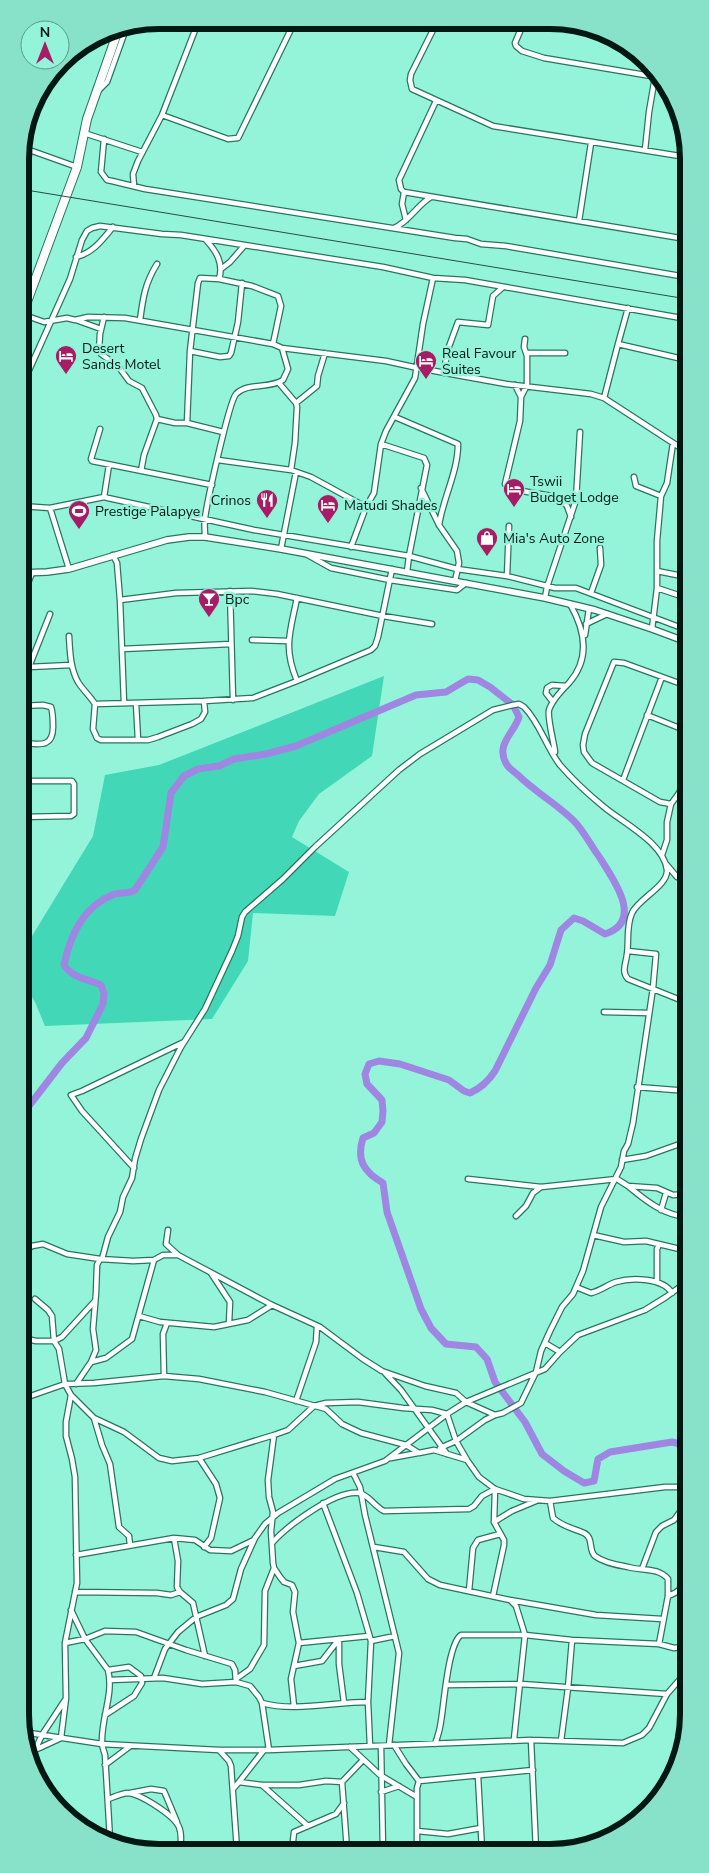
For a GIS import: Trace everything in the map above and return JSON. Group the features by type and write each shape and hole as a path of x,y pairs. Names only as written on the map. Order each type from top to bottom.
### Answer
{"highway":[{"path":"29,292 77,167 91,106 116,36"},
{"path":"91,106 94,84 112,38"}],"street":[{"path":"134,186 133,174 142,152 162,115 195,29"},
{"path":"162,115 228,139 238,138 291,29"},
{"path":"434,29 410,80 412,89 493,126 680,156"},
{"path":"521,29 515,43 522,51 544,58 650,76"},
{"path":"95,93 108,82 125,33"},
{"path":"646,150 649,112 655,83"},
{"path":"436,101 399,180 401,189 404,192 680,238"},
{"path":"84,132 142,152"},
{"path":"104,139 101,172 104,177 112,181 467,239 481,244 506,246 603,263 633,266 680,276"},
{"path":"579,221 591,143"},
{"path":"29,150 77,167"},
{"path":"404,192 402,204 406,220"},
{"path":"394,228 401,225 420,204 431,197"},
{"path":"76,257 93,250 113,227"},
{"path":"29,369 67,286 82,240 92,228 113,227 206,239 383,267 433,278 465,280 680,318"},
{"path":"206,239 217,252 221,269 218,279"},
{"path":"221,269 244,246"},
{"path":"140,320 146,285 157,264"},
{"path":"187,423 190,352 196,295 200,278 242,283 278,296 281,301 280,314 272,344"},
{"path":"351,547 366,507 374,493 381,444 412,385 418,368 423,324 433,278"},
{"path":"190,352 226,358 231,353 238,322 242,283"},
{"path":"484,284 493,296"},
{"path":"444,373 447,352 458,322 488,326 493,296 503,288"},
{"path":"604,398 628,308"},
{"path":"30,317 44,322 67,318 101,329"},
{"path":"75,320 104,317 140,320 272,344 282,348 386,361 515,385 591,394 604,398 680,448"},
{"path":"104,317 99,350 101,354 118,366 129,381 142,388 154,409 157,419 144,455 141,471"},
{"path":"525,339 527,385 521,397 520,421 505,484 510,489 576,500"},
{"path":"618,344 680,358"},
{"path":"205,537 204,520 223,432 235,395 240,391 279,383 283,380 288,369 282,348"},
{"path":"296,403 317,386 325,353"},
{"path":"526,353 565,354"},
{"path":"279,383 296,403 297,415 294,471 281,549"},
{"path":"515,385 521,397"},
{"path":"395,418 458,444 439,526"},
{"path":"157,419 175,423 187,423 223,432"},
{"path":"100,429 92,461 212,484"},
{"path":"545,598 576,500 580,432"},
{"path":"652,629 657,588 657,541 661,496 667,483 673,443"},
{"path":"381,444 424,458 427,465 421,488 407,572"},
{"path":"218,460 294,471 312,477 366,507"},
{"path":"104,497 109,465"},
{"path":"634,477 636,486 661,496"},
{"path":"421,488 439,526 457,551 459,563 455,581"},
{"path":"29,507 50,508 104,497 195,516 204,520 409,556 457,569 506,576 547,587 560,589 576,588 680,628"},
{"path":"557,497 567,506 571,518"},
{"path":"50,508 69,569"},
{"path":"506,576 509,526"},
{"path":"29,581 32,573 69,569 167,540 205,537 281,549 545,598 607,614 680,639"},
{"path":"590,593 601,565 600,548"},
{"path":"305,554 331,568 390,580 457,590 466,583"},
{"path":"113,555 117,563 120,600 124,703"},
{"path":"95,704 253,698 371,650 377,642 392,569"},
{"path":"657,571 680,576"},
{"path":"657,588 680,596"},
{"path":"230,591 232,700"},
{"path":"120,600 176,593 267,592 432,624"},
{"path":"297,598 288,641 289,661 297,681"},
{"path":"570,604 584,639"},
{"path":"556,756 548,713 553,702 575,675 580,664 589,609"},
{"path":"50,614 29,667 71,665"},
{"path":"586,624 607,614"},
{"path":"69,636 71,665 77,681 95,704 93,729 97,738 101,740 138,740 158,737 192,724 203,716 204,701"},
{"path":"252,640 288,641"},
{"path":"122,649 231,644"},
{"path":"671,804 660,802 592,763 588,759 583,745 585,734 614,662 624,663 680,683"},
{"path":"623,780 662,677"},
{"path":"553,702 546,693 547,688 552,685 566,686"},
{"path":"136,703 138,740"},
{"path":"76,1384 91,1362 96,1350 93,1335 96,1265 101,1259 111,1228 120,1212 141,1139 159,1090 184,1042 205,1009 225,968 238,936 242,917 315,847 408,762 420,754 493,710 516,704 522,705 560,764 574,781 605,808 651,842 662,855 666,876 632,914 624,969 626,976 633,981 680,1000"},
{"path":"29,706 43,705 51,707 53,736 51,741 47,743 29,743"},
{"path":"647,715 680,728"},
{"path":"29,781 72,781 74,784 75,807 74,814 71,816 29,817"},
{"path":"662,855 667,840 667,822 671,804 680,791"},
{"path":"665,863 677,877 680,878"},
{"path":"76,1555 174,1538 195,1540 210,1550 231,1551 250,1543 272,1518 335,1479 390,1458 441,1448 456,1441 485,1420 508,1411 521,1403 534,1375 544,1343 562,1307 569,1300 576,1287 583,1270 605,1198 617,1179 633,1123 653,988 656,954 628,951"},
{"path":"604,1012 648,1013"},
{"path":"134,1168 82,1111 71,1095 184,1042"},
{"path":"637,1087 680,1090"},
{"path":"622,1160 646,1156 680,1144"},
{"path":"468,1179 541,1187 617,1179 661,1210 680,1216"},
{"path":"628,1186 657,1188 673,1195 680,1195"},
{"path":"516,1216 526,1206 532,1192 541,1187"},
{"path":"661,1210 666,1193"},
{"path":"163,1254 168,1230"},
{"path":"593,1235 624,1242 640,1241 680,1249"},
{"path":"29,1248 43,1244 67,1254 133,1261 154,1260 163,1254 178,1255"},
{"path":"166,1244 178,1255 272,1305 317,1326 382,1371 401,1390 447,1455"},
{"path":"657,1282 657,1249 659,1244"},
{"path":"91,1362 106,1358 132,1339 154,1260"},
{"path":"210,1271 230,1302 229,1323"},
{"path":"576,1287 590,1293 619,1282 657,1282 666,1285 672,1293"},
{"path":"390,1458 447,1414 466,1402 546,1369 578,1335 645,1310 680,1287"},
{"path":"35,1299 52,1316 54,1341 59,1350 66,1384 71,1395 94,1418 124,1432 159,1458 172,1461 199,1458 274,1436 288,1430 314,1406 326,1403 346,1402 414,1408 447,1414"},
{"path":"29,1340 54,1341 62,1337 89,1310 95,1301"},
{"path":"139,1316 167,1323 214,1327 248,1320 272,1305"},
{"path":"164,1376 163,1336 167,1323"},
{"path":"296,1401 316,1342 317,1326"},
{"path":"544,1343 560,1352"},
{"path":"382,1371 424,1386 456,1393 466,1402 495,1415"},
{"path":"29,1397 66,1384 164,1376 199,1379 326,1408 342,1424 361,1434 406,1446 419,1453"},
{"path":"61,1738 66,1698 65,1643 70,1609 75,1592 75,1477 66,1436 66,1422 71,1395"},
{"path":"447,1414 456,1441 467,1460 479,1477 495,1489 524,1498 550,1501 665,1487 680,1487"},
{"path":"94,1418 102,1446 110,1464 120,1526 129,1536 130,1545"},
{"path":"236,1680 250,1669 264,1646 265,1591 274,1568 272,1543 273,1512 268,1497 268,1480 274,1436"},
{"path":"434,1450 467,1460"},
{"path":"199,1458 216,1484 220,1498 211,1538 204,1547"},
{"path":"353,1473 359,1482 364,1514 374,1547 399,1658 392,1745 419,1781 417,1844"},
{"path":"272,1543 289,1527 323,1503 355,1493 361,1493 384,1511 454,1510 469,1509 482,1496 495,1489"},
{"path":"493,1596 504,1545 504,1540 494,1522 495,1489"},
{"path":"494,1522 512,1511 538,1500"},
{"path":"550,1501 554,1518 565,1527 585,1534 591,1542 592,1551 595,1556 614,1564 648,1569 665,1575 668,1579 668,1596 662,1619 659,1644"},
{"path":"323,1503 357,1593 370,1638 368,1702 370,1746"},
{"path":"642,1569 656,1532 662,1526 674,1520 680,1512"},
{"path":"469,1591 473,1548 478,1540 500,1534"},
{"path":"174,1538 178,1561 177,1587 193,1603 205,1656"},
{"path":"154,1678 169,1643 183,1627 196,1617 226,1605 233,1599 240,1569 255,1538"},
{"path":"374,1547 402,1551 428,1579 440,1584 510,1600 603,1616 662,1619"},
{"path":"274,1568 284,1582 293,1587 293,1612 299,1643 291,1679 294,1706"},
{"path":"668,1596 680,1590"},
{"path":"75,1592 151,1592 172,1595 180,1592"},
{"path":"510,1600 516,1606 525,1635 514,1739"},
{"path":"70,1609 85,1639 108,1670 110,1680 102,1744 110,1834"},
{"path":"65,1643 85,1639 105,1631 141,1633 232,1664 236,1670 236,1680"},
{"path":"435,1744 441,1722 452,1656 459,1636 465,1633 525,1635 572,1640 659,1644 674,1648 680,1647"},
{"path":"299,1643 395,1636"},
{"path":"294,1666 323,1660 339,1639"},
{"path":"339,1639 339,1664 344,1703"},
{"path":"561,1741 572,1640"},
{"path":"105,1715 134,1696 142,1686 142,1679 137,1672 129,1667 108,1670"},
{"path":"110,1680 170,1678 202,1684 236,1680 250,1686 262,1703 266,1750 233,1789"},
{"path":"30,1733 102,1744 219,1750 435,1744 514,1739 623,1744 642,1735 649,1728 667,1694 680,1679"},
{"path":"446,1685 521,1684 667,1694"},
{"path":"35,1750 42,1735 66,1698"},
{"path":"262,1703 272,1706 294,1706 368,1702"},
{"path":"264,1712 272,1706"},
{"path":"35,1750 61,1738"},
{"path":"531,1740 536,1844"},
{"path":"105,1765 130,1746"},
{"path":"381,1746 380,1775 383,1844"},
{"path":"350,1747 380,1775 417,1797"},
{"path":"219,1750 229,1761 237,1844"},
{"path":"347,1844 342,1782 363,1760"},
{"path":"419,1781 533,1770"},
{"path":"478,1776 482,1844"},
{"path":"239,1782 262,1786 300,1785 326,1781 342,1782"},
{"path":"262,1786 308,1826"},
{"path":"381,1792 399,1786"},
{"path":"108,1799 126,1793 151,1790 164,1791 177,1822 181,1836 180,1844"},
{"path":"126,1793 141,1797 177,1822"},
{"path":"293,1844 294,1832 336,1814 344,1803"},
{"path":"416,1831 448,1834 481,1828"}],"green space":[{"path":"384,676 372,756 319,794 299,821 292,837 349,872 335,916 253,913 248,961 212,1019 45,1026 29,992 29,948 32,936 93,836 105,775 159,765"}],"waterway":[{"path":"29,1106 62,1063 86,1038 103,1004 104,993 101,985 71,973 64,965 74,933 86,915 102,900 115,894 135,890 163,847 171,793 184,776 198,769 219,766 234,759 266,754 296,746 416,695 446,692 468,679 478,680 513,705 519,717 504,745 504,758 507,765 574,821 617,886 622,897 623,919 617,928 605,934 574,918 561,930 550,965 536,988 495,1071 481,1087 474,1091 470,1093 464,1091 449,1080 400,1064 379,1061 369,1064 365,1074 367,1084 382,1100 383,1111 382,1122 374,1133 363,1138 361,1159 366,1170 383,1183 387,1212 421,1309 431,1328 446,1344 476,1347 487,1359 495,1382 525,1422 542,1454 584,1483 594,1481 598,1459 610,1452 672,1442 680,1444"}],"railway":[{"path":"29,190 680,298"}],"place":[{"name":"Desert Sands Motel","path":"66,375"},
{"name":"Real Favour Suites","path":"426,380"},
{"name":"Tswii Budget Lodge","path":"514,508"},
{"name":"Crinos","path":"267,519"},
{"name":"Matudi Shades","path":"328,524"},
{"name":"Prestige Palapye","path":"79,530"},
{"name":"Mia's Auto Zone","path":"487,557"},
{"name":"Bpc","path":"209,618"}]}
